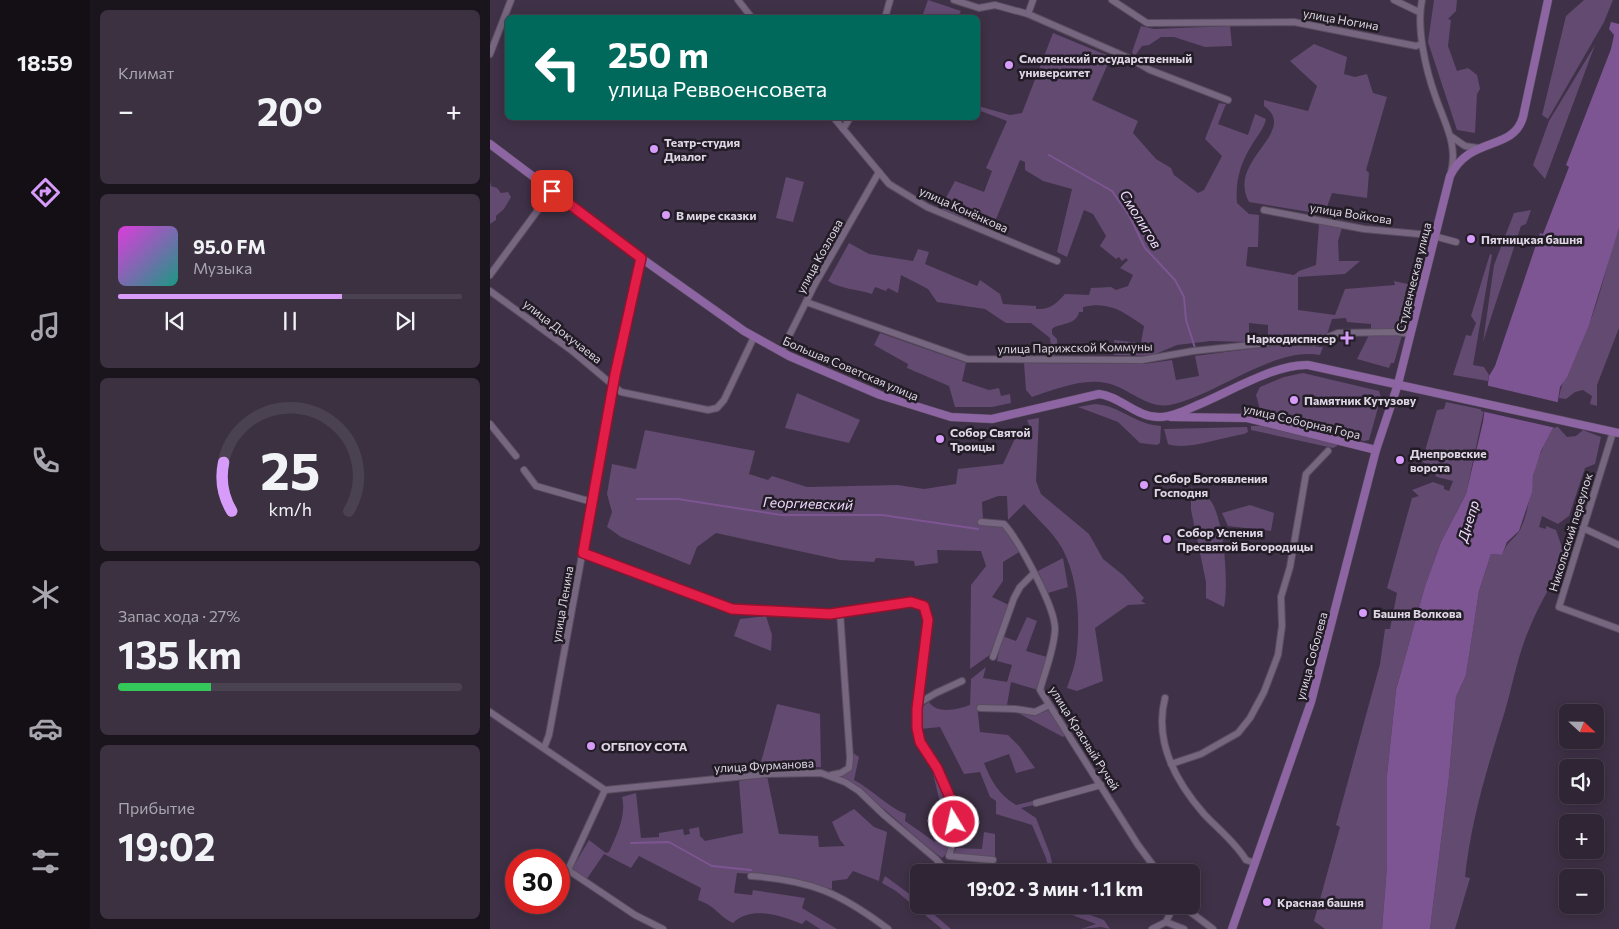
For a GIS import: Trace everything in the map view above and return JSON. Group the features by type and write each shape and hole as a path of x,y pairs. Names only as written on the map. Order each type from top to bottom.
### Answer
{"main road":[{"name":"Студенческая улица","path":"1398,384 1450,176 1459,160 1478,148 1509,137 1522,123 1548,0"},
{"name":"Большая Советская улица","path":"490,144 641,258 754,338 880,396 951,417 1005,418 1099,394 1107,395 1147,414 1162,417"},
{"path":"1162,417 1193,407 1277,371 1296,365 1314,365 1450,394 1616,433"},
{"name":"улица Соболева","path":"1232,929 1307,715 1376,450 1398,384"},
{"name":"улица Соборная Гора","path":"1162,417 1247,418 1376,450"}],"street":[{"path":"505,15 511,0"},
{"path":"738,0 750,15"},
{"path":"886,15 890,0"},
{"path":"954,0 979,8 995,5 1028,14 1131,58 1150,70 1228,100"},
{"path":"1028,14 1033,0"},
{"name":"улица Ногина","path":"1112,0 1147,23 1294,22 1416,46 1422,44"},
{"path":"1394,0 1419,12"},
{"name":"Студенческая улица","path":"1422,0 1419,12 1422,44 1435,96 1454,149 1450,176"},
{"path":"490,54 505,15"},
{"name":"улица Конёнкова","path":"836,120 889,184 926,207 1057,261"},
{"path":"843,129 849,120"},
{"path":"1450,134 1465,146 1478,148"},
{"name":"улица Козлова","path":"781,352 806,302 879,172"},
{"path":"490,275 552,191"},
{"name":"улица Войкова","path":"1264,210 1364,229 1435,236 1456,242"},
{"name":"улица Ленина","path":"544,748 550,735 613,385 641,258"},
{"name":"улица Докучаева","path":"490,291 571,350 573,354 621,392 708,410 718,408 724,400 754,338"},
{"name":"улица Парижской Коммуны","path":"806,302 967,359 1142,360 1193,351 1290,341 1314,343 1338,333 1396,332 1411,334"},
{"path":"490,424 516,456"},
{"name":"Никольский переулок","path":"1616,433 1583,528 1559,607 1619,629"},
{"path":"1171,764 1201,754 1238,733 1250,718 1264,692 1278,655 1282,626 1281,596 1290,567 1306,474 1328,451"},
{"path":"524,470 536,486 592,502"},
{"name":"улица Красный Ручей","path":"981,522 998,522 1006,526 1034,573 1052,615 1054,630 1040,690 1153,864"},
{"path":"1583,528 1619,545"},
{"path":"583,553 732,609 794,613 840,612 911,602 924,606 928,620 917,709 920,742 937,768 951,800 954,822 953,845 943,864"},
{"path":"993,657 1014,598 1020,587 1034,573"},
{"path":"831,775 841,773 848,768 850,758 840,612"},
{"path":"919,704 936,693 962,681"},
{"path":"1165,698 1161,720 1163,742 1171,764 1185,788 1204,813 1246,860 1255,863"},
{"path":"980,708 1015,709 1035,712 1049,705"},
{"path":"490,712 605,790 568,870 635,915 663,929"},
{"name":"улица Фурманова","path":"605,790 766,774 822,773 831,775 859,791 940,864"},
{"path":"1036,803 1101,785"},
{"path":"949,856 992,860"},
{"path":"751,876 782,878 834,893 888,929"},
{"path":"1152,929 1166,922 1170,914"},
{"path":"1193,914 1213,929"},
{"path":"1166,922 1184,929"}],"shaded area":[{"path":"928,0 961,11 959,15 923,15"},
{"path":"1434,0 1457,0 1456,11 1448,19 1451,20 1448,46 1457,71 1468,68 1477,75 1480,89 1477,94 1475,133 1457,130 1428,42"},
{"path":"1584,0 1613,0 1604,22 1548,119 1542,115 1566,16"},
{"path":"1141,26 1154,29 1230,26 1232,46 1205,47 1174,37 1161,37 1149,45 1142,46 1134,57 1132,52"},
{"path":"1053,33 1111,57 1092,100 1138,121 1133,133 1156,159 1171,168 1174,175 1198,193 1204,190 1222,156 1205,139 1219,103 1226,104 1218,124 1248,135 1255,114 1266,119 1245,157 1237,187 1237,203 1249,214 1259,215 1258,247 1248,247 1246,266 1294,275 1299,271 1316,265 1319,224 1342,228 1338,241 1339,261 1360,261 1345,274 1298,277 1298,310 1335,315 1345,289 1395,285 1394,281 1412,285 1411,288 1414,289 1403,329 1371,330 1371,324 1347,322 1346,318 1332,319 1325,341 1281,338 1281,335 1268,339 1268,325 1249,323 1249,342 1211,341 1177,345 1151,356 1114,355 1114,340 1141,343 1144,326 1116,309 1101,305 1083,307 1083,312 1079,312 1074,320 1052,329 1052,334 1057,339 1057,354 1052,356 1050,338 1031,323 1006,323 985,309 937,302 928,289 901,275 898,293 888,288 886,291 875,287 872,294 843,287 828,281 849,243 869,254 913,261 918,249 929,252 925,264 977,286 980,280 1000,294 1003,304 1036,306 1036,309 1045,308 1056,303 1065,294 1089,295 1091,288 1111,287 1116,290 1128,286 1133,275 1120,268 1128,260 1126,258 1122,261 1119,257 1116,259 1100,246 1106,236 1093,214 1084,210 1067,257 1057,252 1072,189 1043,181 1025,170 1025,162 1020,160 992,229 940,209 955,181 984,192 992,171 986,168 1007,121 980,111 980,107 1010,115 1022,113"},
{"path":"1314,44 1347,57 1344,74 1355,77 1367,74 1373,93 1387,97 1366,170 1369,173 1367,198 1332,193 1327,207 1328,215 1249,202 1245,187 1247,173 1253,160 1269,137 1274,126 1273,116 1264,106 1264,100 1308,111 1317,86 1290,61"},
{"path":"1595,45 1545,179 1533,165 1549,121"},
{"path":"786,177 804,182 793,222 776,218"},
{"path":"490,181 491,186 497,188 501,193 508,192 511,197 504,209 496,216 496,220 490,224"},
{"path":"1531,210 1526,224 1521,226 1483,342 1494,265 1514,213"},
{"path":"1619,228 1619,328 1597,385 1597,406 1590,404 1592,396 1583,390 1575,392 1566,399 1559,398 1567,371 1594,312"},
{"path":"1490,254 1492,255 1473,365 1484,367 1489,375 1488,381 1453,375 1466,335 1471,336 1476,323 1471,316"},
{"path":"880,333 966,363 962,381 989,390 999,388 1001,396 1010,394 1011,403 992,407 955,407 949,386 907,368 908,364 874,345"},
{"path":"1369,335 1402,335 1394,363 1391,363 1389,368 1357,359"},
{"path":"1279,345 1323,347 1320,355 1302,354 1283,358 1245,373 1188,400 1170,405 1153,404 1114,385 1097,382 1078,383 1032,397 1026,390 1024,363 1144,364 1172,360 1176,380 1199,376 1195,356"},
{"path":"1303,373 1379,391 1381,397 1369,440 1364,441 1261,413 1256,395 1260,387 1284,377"},
{"path":"797,393 860,420 849,443 785,428"},
{"path":"1446,402 1484,410 1466,494 1441,542 1425,586 1396,690 1387,775 1387,866 1382,929 1325,929 1314,921 1340,827 1336,825 1380,664 1385,629 1390,629 1397,593 1387,588 1412,498 1419,496 1412,490 1433,482 1444,486 1444,489 1449,491 1453,481 1437,477 1422,461 1437,410 1444,409"},
{"path":"1095,404 1104,405 1152,425 1161,426 1160,443 1157,445 1140,443 1118,422 1078,407"},
{"path":"1039,418 1036,481 1041,494 1089,534 1103,559 1123,575 1144,598 1141,601 1146,604 1128,605 1095,628 1103,681 1077,691 1067,688 1073,669 1078,637 1077,598 1072,572 1062,548 1054,536 1024,504 1008,520 1007,496 998,496 982,502 983,520 980,526 1003,526 1019,552 1003,562 1003,581 992,597 1009,605 991,654 970,669 971,585 986,566 981,551 937,550 938,563 915,566 914,561 876,558 874,562 840,560 716,533 697,547 690,565 621,537 607,527 612,512 607,494 612,464 636,469 645,430 755,451 749,474 768,480 772,476 807,487 898,485 924,489 956,484 958,469 1003,464 1018,432 1029,425 1027,420"},
{"path":"1251,426 1262,426 1337,444 1337,446 1333,448 1251,430"},
{"path":"1554,426 1558,427 1567,437 1576,436 1583,430 1601,437 1595,464 1585,468 1569,516 1558,524 1542,516 1539,527 1546,529 1546,526 1556,530 1566,559 1538,609 1519,658 1486,772 1471,835 1465,877 1470,878 1455,929 1430,929 1449,777 1456,697 1466,675 1479,591 1491,554 1502,555 1506,546 1518,533 1523,524 1536,464"},
{"path":"1247,427 1248,432 1244,434 1185,446 1168,444 1164,429"},
{"path":"1191,487 1210,500 1219,521 1224,551 1226,583 1224,607 1206,598 1206,582 1191,510"},
{"path":"1250,505 1274,513 1271,531 1228,526 1222,513"},
{"path":"1063,558 1068,587 1048,593 1038,571"},
{"path":"766,616 772,635 771,651 734,636 740,619"},
{"path":"1027,617 1037,621 1026,651 1047,657 1038,690 1011,682 1007,705 977,705 980,732 1008,735 1019,746 1035,768 1016,773 1009,754 984,763 996,787 1010,801 1016,805 1033,801 1034,805 1021,808 1036,818 1052,864 1047,864 1032,825 996,814 996,801 990,797 980,772 964,774 940,727 920,729 923,706 929,702 937,709 943,710 970,705 971,679 986,667 983,678 1007,682 1012,665 997,661 1002,636 1016,641"},
{"path":"777,704 820,714 821,767 759,769"},
{"path":"1048,710 1065,735 1063,737 1018,713 1035,716"},
{"path":"918,744 937,775 949,809 951,821 950,844 947,853 942,858 879,805 839,777 850,768 853,753 859,757 854,780 892,807 906,814 905,821 935,842 945,824 932,769 921,753"},
{"path":"767,776 779,834 818,836 819,847 845,846 840,840 832,822 854,809 874,827 887,832 879,881 853,871 847,879 832,881 832,889 783,876 737,873 734,893 752,895 753,890 805,898 802,908 837,929 820,929 806,920 802,924 776,915 757,913 749,914 733,923 709,905 698,900 701,888 639,856 631,868 604,854 586,880 572,869 589,840 606,853 609,852 622,818 622,797 636,793 641,838 659,837 659,833 683,829 684,835 690,834 689,829 699,827 700,836 705,841 743,833 739,781"},
{"path":"984,832 995,834 995,857 954,854 956,848 982,849"},
{"path":"885,876 910,894 910,903 896,891 882,883"},
{"path":"924,914 934,914 951,929 942,929"},
{"path":"1070,914 1088,914 1104,920 1110,929 1101,927 1081,929 1096,924"}],"water":[{"name":"Днепр","path":"1611,22 1619,24 1619,228 1589,325 1567,377 1560,387 1554,426 1541,451 1533,476 1532,492 1519,531 1507,542 1502,555 1491,554 1479,591 1466,675 1456,697 1449,777 1430,929 1382,929 1387,866 1387,775 1396,690 1425,586 1441,542 1466,494 1483,422 1489,376 1495,366 1540,233 1543,234 1569,167 1566,165 1611,49 1614,35 1609,29"}],"pier":[{"path":"1485,385 1561,403 1556,428 1481,411"}],"waterway":[{"name":"Смолигов","path":"1049,155 1112,191 1129,215 1145,248 1175,280 1184,297 1186,320 1195,348"},
{"name":"Георгиевский","path":"637,499 678,499 781,515 882,515 978,529"},
{"path":"631,843 669,842 712,866 751,870"}],"place":[{"name":"Смоленский государственный университет","path":"1009,65"},
{"name":"Театр-студия Диалог","path":"654,149"},
{"name":"В мире сказки","path":"666,215"},
{"name":"Пятницкая башня","path":"1471,239"},
{"name":"Наркодиспнсер","path":"1347,338"},
{"name":"Памятник Кутузову","path":"1294,400"},
{"name":"Собор Святой Троицы","path":"940,439"},
{"name":"Днепровские ворота","path":"1400,460"},
{"name":"Собор Богоявления Господня","path":"1144,485"},
{"name":"Собор Успения Пресвятой Богородицы","path":"1167,539"},
{"name":"Башня Волкова","path":"1363,613"},
{"name":"ОГБПОУ СОТА","path":"591,746"},
{"name":"Красная башня","path":"1267,902"}],"route":[{"path":"552,191 641,258 615,375 583,553 732,609 830,614 911,602 924,606 928,620 917,709 917,728 920,742 937,768 951,800 954,822"}]}
